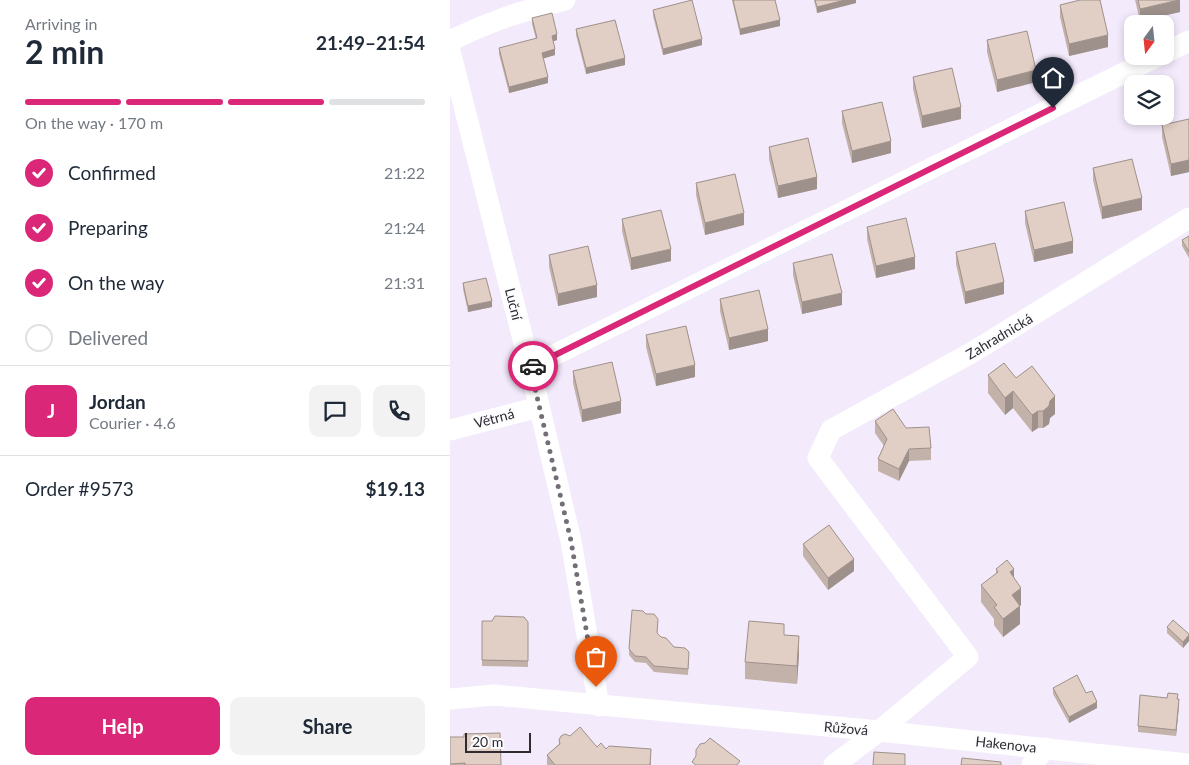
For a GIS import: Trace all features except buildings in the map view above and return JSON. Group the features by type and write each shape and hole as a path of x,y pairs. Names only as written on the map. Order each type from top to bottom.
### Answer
{"street":[{"path":"450,41 522,5 565,0"},
{"path":"1174,48 1189,41"},
{"name":"Luční","path":"450,51 530,367 571,541 599,706"},
{"path":"530,367 1140,65"},
{"name":"Zahradnická","path":"818,458 831,430 973,352 1189,218"},
{"name":"Větrná","path":"450,430 539,407"},
{"name":"Růžová","path":"450,699 494,695 879,732 968,656 818,458"},
{"path":"834,765 879,732"},
{"name":"Hakenova","path":"879,732 1038,757 1189,764"}],"way so far":[{"path":"533,366 530,367 571,541 596,687"}],"route":[{"path":"533,366 1053,108"}]}
